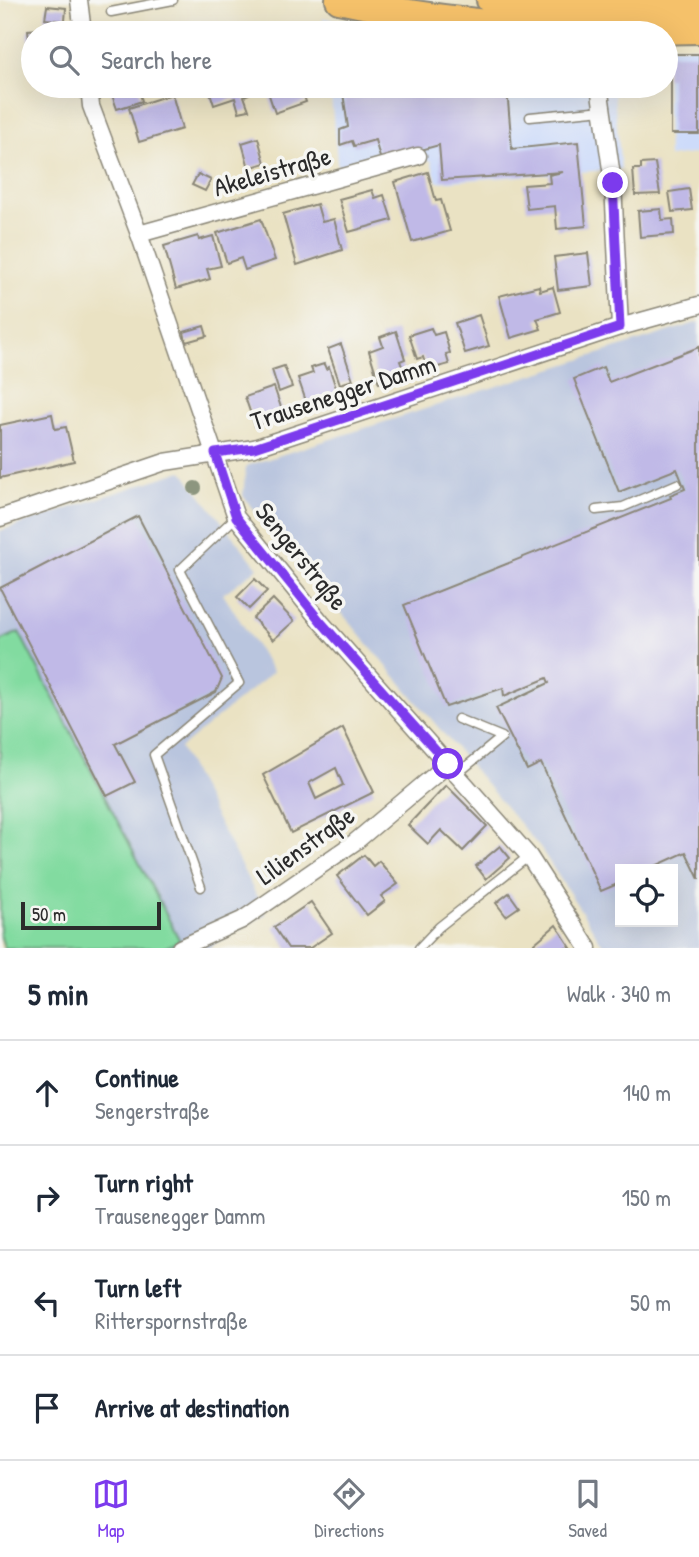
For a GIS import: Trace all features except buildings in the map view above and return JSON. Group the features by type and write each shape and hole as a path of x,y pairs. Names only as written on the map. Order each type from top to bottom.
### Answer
{"main road":[{"path":"340,0 426,18 508,21"},
{"path":"490,0 578,21"},
{"path":"597,21 627,5 699,9"},
{"path":"678,29 699,30"}],"street":[{"path":"79,0 82,21"},
{"name":"Sengerstraße","path":"90,98 236,517 321,622 529,856 588,948"},
{"path":"601,98 613,183 620,327"},
{"name":"Akeleistraße","path":"139,233 418,156"},
{"name":"Trausenegger Damm","path":"0,518 165,461 254,448 620,327 699,305"},
{"name":"Lilienstraße","path":"180,948 253,912 355,842 453,769"}],"lane":[{"path":"111,12 173,0"},
{"path":"530,117 603,110"},
{"path":"596,510 623,507 677,484"},
{"path":"201,887 154,755 239,683 180,570 236,517"},
{"path":"453,769 502,737 458,719"},
{"path":"419,948 439,927 529,856"}],"shaded area":[{"path":"323,18 345,21 323,21"},
{"path":"678,46 699,47 699,153 668,157 667,98 678,98"},
{"path":"331,98 614,98 621,169 437,182 431,160 338,170"},
{"path":"699,322 699,948 605,948 541,849 243,496 246,466"},
{"path":"182,471 258,568 223,594 273,672 180,748 266,914 208,948 164,948 180,940 19,632 0,641 0,531"}],"green space":[{"path":"19,632 180,941 164,948 4,948 0,934 0,641"}],"route":[{"path":"448,764 321,622 236,517 215,453 254,448 620,327 613,183"}]}
